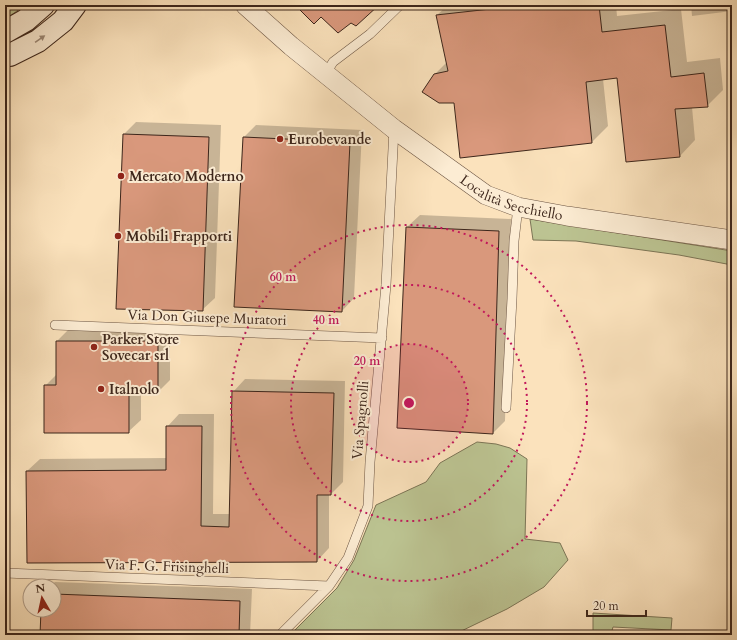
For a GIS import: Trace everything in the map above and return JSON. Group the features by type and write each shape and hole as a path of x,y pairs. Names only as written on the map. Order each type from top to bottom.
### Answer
{"street":[{"path":"5,32 26,20 43,5"},
{"path":"5,55 10,55 38,41 63,21 75,5"},
{"name":"Località Secchiello","path":"246,6 325,75 394,129 486,195 518,207 567,216 732,240"}],"lane":[{"path":"325,75 333,62 370,34 400,5"},
{"name":"Via Spagnolli","path":"280,635 329,586 348,558 368,506 370,462 386,285 394,129"},
{"path":"506,408 514,242 518,207"},
{"name":"Via Don Giusepe Muratori","path":"54,325 382,338"},
{"name":"Via F. G. Frisinghelli","path":"5,573 329,586"}],"green space":[{"path":"5,5 25,5 5,19"},
{"path":"530,219 732,251 732,265 679,255 576,241 533,240"},
{"path":"477,442 496,444 510,448 527,459 525,539 560,543 568,560 544,587 507,609 453,635 290,635 337,588 354,560 376,505 426,482 440,463"},
{"path":"593,613 672,618 671,630 613,627 611,634 593,635"}],"building":[{"path":"295,5 379,5 356,26 351,23 338,33 321,17 314,24"},
{"path":"527,5 599,5 602,32 665,25 671,77 704,73 708,107 675,109 680,157 626,162 617,78 586,82 592,143 460,158 454,103 439,103 422,92 434,74 448,71 436,15"},
{"path":"123,134 209,137 203,311 116,309"},
{"path":"243,137 350,142 342,312 234,307"},
{"path":"406,227 499,231 493,434 397,428"},
{"name":"Italnolo","path":"56,341 158,341 158,394 129,393 129,433 44,433 44,385 56,385"},
{"path":"232,391 334,393 331,495 317,495 317,562 27,563 26,471 166,470 166,426 202,426 201,526 229,527"},
{"path":"62,594 240,601 239,635 40,635 41,618 62,618"}],"place":[{"name":"Eurobevande","path":"280,139"},
{"name":"Mercato Moderno","path":"121,176"},
{"name":"Mobili Frapporti","path":"118,236"},
{"name":"Parker Store Sovecar srl","path":"94,347"},
{"name":"Italnolo","path":"101,389"}]}
